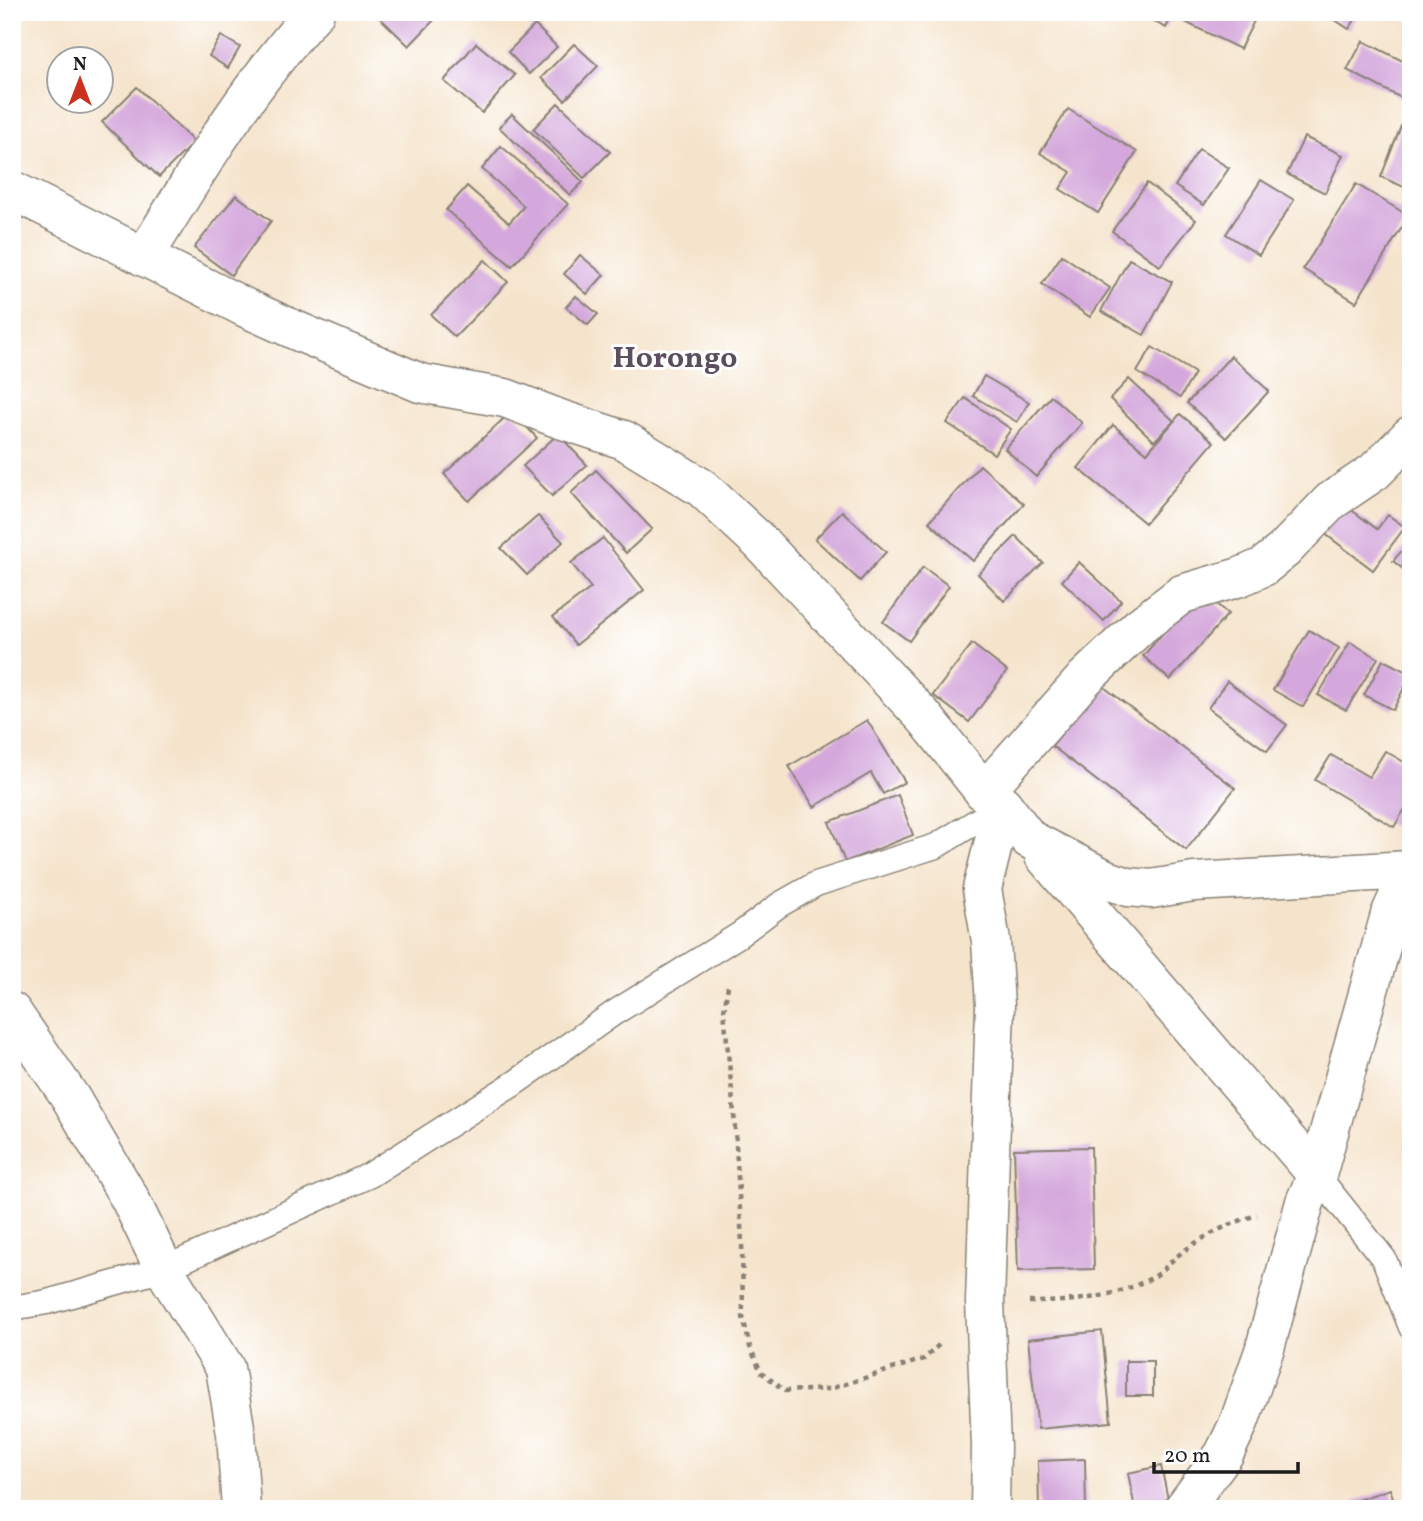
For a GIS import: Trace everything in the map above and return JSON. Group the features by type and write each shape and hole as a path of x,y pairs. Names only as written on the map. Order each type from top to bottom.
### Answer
{"street":[{"path":"144,257 204,160 282,48 315,12"},
{"path":"12,190 256,313 420,383 505,398 624,440 702,488 760,542 916,709 1029,839 1311,1189"},
{"path":"990,1509 991,1446 985,1301 995,1006 991,941 982,889 993,798 1085,678 1140,626 1181,594 1240,577 1263,567 1284,550 1331,501 1374,472 1411,435"},
{"path":"1029,839 1110,881 1128,887 1151,889 1194,882 1410,869 1390,915 1265,1349 1238,1425 1224,1454 1183,1509"},
{"path":"12,1012 70,1097 124,1188 164,1269 225,1368 236,1433 241,1509"}],"lane":[{"path":"12,1308 164,1269 370,1175 515,1083 614,1013 738,935 779,905 816,884 936,846 993,798"},
{"path":"1311,1189 1384,1259 1411,1327"}],"path":[{"path":"738,935 724,1011 735,1126 742,1242 743,1317 750,1347 761,1372 785,1391 830,1389 924,1359 985,1301 1072,1302 1117,1293 1158,1275 1175,1258 1207,1235 1311,1189"}],"building":[{"path":"374,12 426,12 434,20 409,46"},
{"path":"1136,12 1174,12 1166,28"},
{"path":"1190,12 1251,12 1257,15 1240,49 1185,22"},
{"path":"1323,12 1360,12 1349,29"},
{"path":"535,25 557,47 529,74 508,52"},
{"path":"221,36 240,47 228,68 209,56"},
{"path":"1363,41 1411,65 1409,102 1347,70"},
{"path":"476,43 515,75 482,113 444,81"},
{"path":"574,44 598,66 565,100 541,78"},
{"path":"137,87 194,142 159,177 102,122 108,116 116,116 116,108"},
{"path":"558,103 610,152 584,178 533,129"},
{"path":"1068,109 1137,152 1098,213 1060,189 1071,172 1040,153"},
{"path":"512,114 583,182 570,195 499,127"},
{"path":"1401,126 1411,130 1411,190 1381,177"},
{"path":"1304,137 1343,155 1325,193 1287,174"},
{"path":"501,146 568,204 512,266 446,210 467,186 509,223 524,206 482,169"},
{"path":"1199,149 1229,168 1204,205 1175,186"},
{"path":"1261,180 1294,200 1259,255 1226,234"},
{"path":"1147,183 1196,220 1160,266 1112,231"},
{"path":"1356,184 1409,216 1356,302 1303,269"},
{"path":"236,195 271,221 231,275 194,248"},
{"path":"580,255 604,275 587,294 564,274"},
{"path":"1062,255 1110,288 1090,317 1042,284"},
{"path":"1129,259 1172,282 1144,335 1101,311"},
{"path":"485,260 508,282 455,337 431,315"},
{"path":"576,296 598,314 588,325 566,307"},
{"path":"1152,347 1195,373 1180,398 1137,372"},
{"path":"1231,356 1269,391 1226,438 1187,403"},
{"path":"984,376 1029,402 1017,422 973,396"},
{"path":"1129,379 1174,421 1154,441 1110,399"},
{"path":"1051,396 1082,423 1036,477 1005,449"},
{"path":"965,398 1011,429 994,454 947,423"},
{"path":"512,411 537,438 469,501 444,474"},
{"path":"1180,414 1214,442 1145,523 1078,468 1113,425 1147,453"},
{"path":"558,434 587,465 552,496 523,466"},
{"path":"980,465 1024,504 973,561 929,522"},
{"path":"596,470 652,529 626,553 571,493"},
{"path":"1345,505 1377,529 1388,515 1405,527 1373,570 1324,533"},
{"path":"842,511 886,552 860,581 815,539"},
{"path":"538,516 563,542 527,575 501,548"},
{"path":"1016,536 1043,563 1004,601 978,574"},
{"path":"603,538 644,590 576,645 553,617 591,588 571,563"},
{"path":"1411,540 1411,575 1393,561"},
{"path":"1079,562 1121,601 1104,621 1062,581"},
{"path":"923,567 949,586 909,641 883,622"},
{"path":"1200,590 1228,614 1170,680 1143,656"},
{"path":"1309,630 1339,648 1303,707 1273,690"},
{"path":"1350,642 1378,658 1346,710 1318,695"},
{"path":"972,644 1007,671 969,722 933,695"},
{"path":"1383,660 1411,674 1393,710 1364,695"},
{"path":"1227,681 1287,725 1267,751 1208,708"},
{"path":"1100,684 1235,788 1186,850 1052,746"},
{"path":"867,720 905,782 883,794 871,773 814,807 789,766"},
{"path":"1385,751 1411,766 1411,799 1394,827 1315,780 1331,755 1369,777"},
{"path":"898,795 913,835 845,862 829,822"},
{"path":"1091,1147 1094,1269 1018,1271 1014,1149"},
{"path":"1102,1331 1111,1422 1038,1429 1028,1339"},
{"path":"1126,1361 1153,1361 1153,1396 1126,1396"},
{"path":"1085,1459 1086,1509 1039,1509 1038,1461"},
{"path":"1161,1466 1170,1509 1135,1509 1128,1473"},
{"path":"1390,1489 1397,1509 1357,1509 1355,1501"}],"district":[{"name":"Horongo","path":"675,359"}]}
